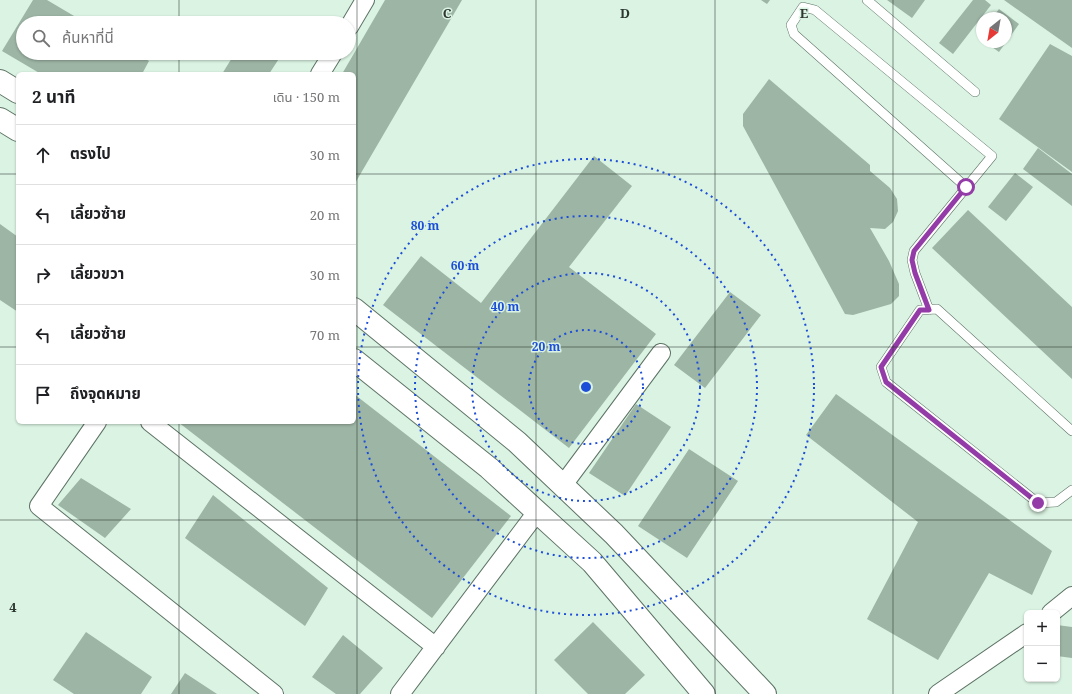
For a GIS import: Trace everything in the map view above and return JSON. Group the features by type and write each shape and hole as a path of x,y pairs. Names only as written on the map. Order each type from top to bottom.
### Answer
{"main road":[{"path":"0,81 16,91"},
{"path":"0,119 16,129"},
{"path":"356,311 517,442 563,485 614,534 765,694"},
{"path":"356,362 490,468 592,562 704,694"}],"street":[{"path":"356,16 365,0"},
{"path":"321,72 329,60"},
{"path":"563,485 661,353"},
{"path":"96,424 39,506 274,694"},
{"path":"153,424 436,647"},
{"path":"400,694 537,512"},
{"path":"1055,610 1072,596"},
{"path":"938,694 1024,635"}],"lane":[{"path":"867,0 975,92"},
{"path":"929,310 913,267 912,260 914,251 992,156 815,10 803,7 790,25 794,34 966,187"},
{"path":"1072,432 937,309 920,310 881,367 886,382 1038,503 1056,502 1072,490"}],"building":[{"path":"33,0 47,0 74,16 23,16"},
{"path":"385,0 462,0 356,182 356,72 343,72 350,60 356,60 356,50"},
{"path":"761,0 770,0 767,4"},
{"path":"887,0 925,0 912,18"},
{"path":"973,0 985,0 991,5 986,12 976,12 976,24 953,54 939,43"},
{"path":"1004,0 1072,0 1072,48"},
{"path":"1012,19 1019,24 1012,34"},
{"path":"16,28 16,59 2,51"},
{"path":"1050,44 1072,56 1072,172 999,119"},
{"path":"993,48 1002,48 999,52"},
{"path":"17,60 149,61 143,72 38,72"},
{"path":"231,60 278,60 270,72 223,72"},
{"path":"769,79 870,165 870,171 890,188 897,199 898,211 893,222 885,229 870,228 889,261 899,284 899,296 891,304 853,315 845,314 743,126 743,114"},
{"path":"1038,148 1072,174 1072,206 1023,169"},
{"path":"594,156 632,186 569,267 656,334 569,448 383,305 421,256 481,303"},
{"path":"1015,173 1033,187 1006,221 988,207"},
{"path":"968,210 1072,307 1072,379 932,248"},
{"path":"0,224 16,236 16,311 0,300"},
{"path":"730,292 761,315 705,388 674,365"},
{"path":"836,394 1052,551 1032,595 989,573 938,660 867,619 918,522 806,435"},
{"path":"356,396 511,516 432,618 181,424 356,424"},
{"path":"636,404 671,427 625,496 589,473"},
{"path":"689,449 738,481 687,558 638,526"},
{"path":"81,478 131,509 105,538 58,505"},
{"path":"213,495 328,588 305,626 185,538"},
{"path":"593,622 645,675 625,694 588,694 554,660"},
{"path":"1060,625 1072,627 1072,658 1060,656"},
{"path":"86,632 152,677 141,694 74,694 53,680"},
{"path":"343,635 383,668 360,694 336,694 312,677"},
{"path":"185,673 217,694 171,694"}],"route":[{"path":"966,187 914,251 912,260 915,273 929,310 920,310 881,367 886,382 1038,503"}]}
